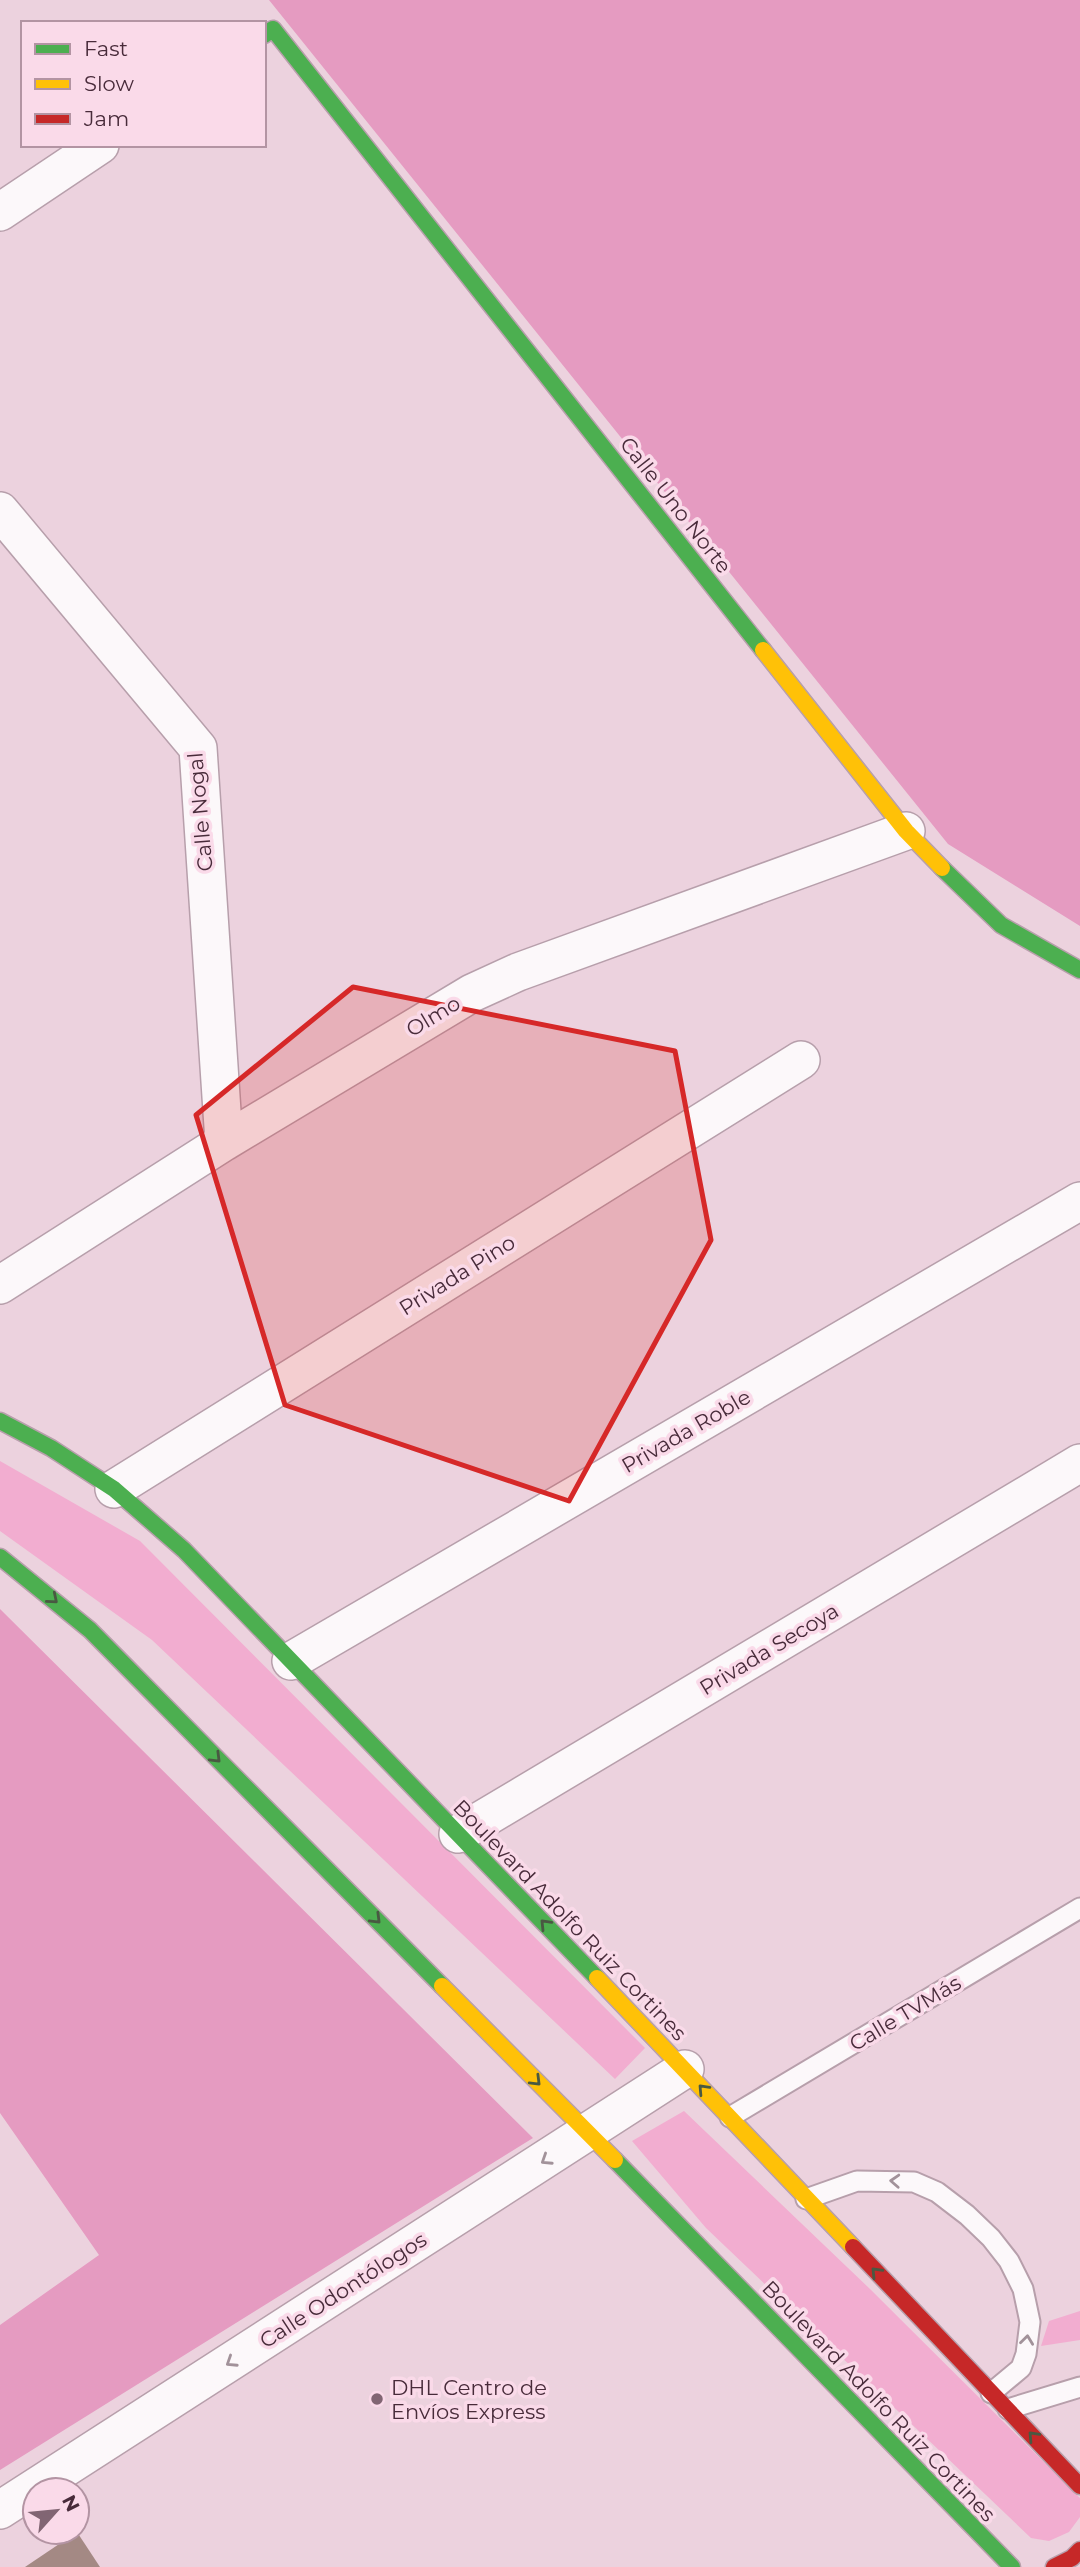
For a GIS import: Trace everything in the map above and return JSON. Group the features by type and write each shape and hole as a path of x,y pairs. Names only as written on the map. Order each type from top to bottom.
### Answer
{"main road":[{"name":"Calle Uno Norte","path":"269,32 906,831 1000,925 1080,970"},
{"name":"Boulevard Adolfo Ruiz Cortines","path":"0,1421 51,1448 114,1489 184,1550 685,2069 1080,2486"},
{"name":"Boulevard Adolfo Ruiz Cortines","path":"0,1557 90,1630 588,2133 1012,2567"},
{"path":"1054,2567 1072,2558 1080,2550"}],"street":[{"path":"0,212 97,147"},
{"name":"Calle Nogal","path":"0,511 198,748 224,1142"},
{"name":"Olmo","path":"0,1285 224,1142 472,993 506,977 906,831"},
{"name":"Privada Pino","path":"114,1489 801,1060"},
{"name":"Privada Roble","path":"291,1661 1080,1201"},
{"name":"Privada Secoya","path":"458,1834 1080,1463"},
{"name":"Calle Odontólogos","path":"0,2510 685,2069"}],"lane":[{"name":"Calle TVMás","path":"730,2118 1080,1908"},
{"path":"806,2199 857,2180 914,2182 937,2192 967,2214 991,2238 1009,2261 1023,2289 1030,2322 1026,2354 1021,2368 991,2393"},
{"path":"1008,2409 1080,2387"}],"highlighted area":[{"path":"353,987 675,1051 711,1240 569,1501 285,1405 196,1115"}],"shaded area":[{"path":"269,0 1080,0 1080,926 948,844"},
{"path":"0,1461 140,1541 645,2048 615,2079 152,1640 0,1531"},
{"path":"0,1609 533,2138 0,2470 0,2325 99,2255 0,2113"},
{"path":"684,2111 870,2289 1080,2498 1080,2517 1069,2532 1049,2541 1031,2538 706,2228 632,2141"},
{"path":"1080,2311 1080,2340 1041,2346 1049,2321"}],"building":[{"path":"56,2546 86,2546 100,2567 25,2567"}],"traffic: fast":[{"path":"266,34 273,29 763,650"},
{"path":"942,868 1001,925 1080,970"},
{"path":"0,1421 51,1448 114,1489 184,1550 597,1978"},
{"path":"0,1557 90,1630 442,1986"},
{"path":"615,2160 1012,2567"}],"traffic: slow":[{"path":"763,650 906,831 942,868"},
{"path":"597,1978 853,2247"},
{"path":"442,1986 615,2160"}],"traffic: jam":[{"path":"853,2247 1080,2486"},
{"path":"1054,2567 1072,2558 1080,2550"}],"place":[{"name":"DHL Centro de Envíos Express","path":"377,2399"}]}
